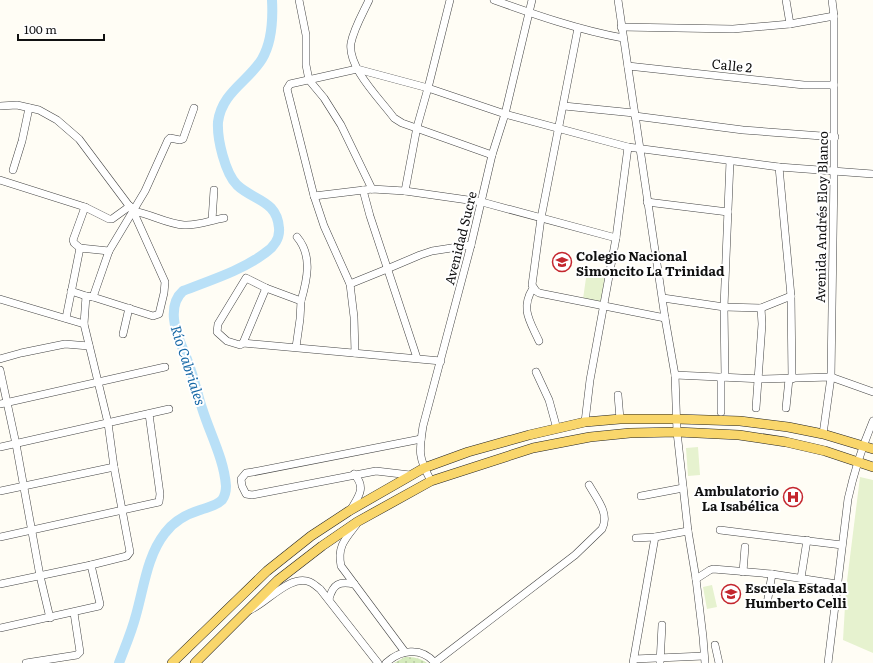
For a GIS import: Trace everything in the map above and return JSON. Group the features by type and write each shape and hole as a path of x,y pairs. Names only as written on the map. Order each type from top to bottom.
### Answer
{"main road":[{"path":"172,663 267,571 311,536 349,511 396,485 410,475 424,468 468,452 529,435 585,422 620,419 740,421 788,427 823,434 873,449"},
{"path":"195,663 278,580 322,546 360,520 431,481 534,448 596,436 630,433 677,432 739,435 786,442 825,451 873,467"}],"street":[{"path":"299,0 306,34 306,65 309,80 324,98 342,125 372,189"},
{"path":"369,0 354,34 351,43 351,53 357,69 394,118 402,123 417,127 492,155"},
{"path":"405,191 417,127 450,0"},
{"path":"494,0 578,28 623,38"},
{"name":"Avenidad Sucre","path":"431,481 420,456 423,426 482,202 492,155 505,114 532,0"},
{"path":"618,0 647,202 675,375 677,432 688,531 703,637 704,659 687,657 634,661 655,537"},
{"path":"786,0 790,24"},
{"name":"Avenida Andrés Eloy Blanco","path":"823,434 831,377 834,171 834,16 832,0"},
{"path":"621,27 733,29 790,24 834,16"},
{"path":"539,341 528,318 526,307 528,296 533,288 532,279 541,218 578,28"},
{"name":"Calle 2","path":"628,66 804,85 834,85"},
{"path":"355,353 354,317 350,284 324,226 314,196 288,89 290,84 357,69 428,88 505,114 559,130 628,147 780,167 873,174"},
{"path":"0,106 17,105 39,110 57,120 79,139 131,208 165,282 159,314 153,316 71,291"},
{"path":"564,106 635,114 743,130 834,138"},
{"path":"12,170 22,141 29,108"},
{"path":"0,584 91,566 130,554 114,466 108,423 84,324 90,296 109,251 131,208 145,191 168,140 170,138 180,140 183,139 194,108"},
{"path":"585,422 590,380 616,238 628,147"},
{"path":"720,412 723,377 724,307 730,161"},
{"path":"780,167 792,296 790,379 786,408"},
{"path":"0,180 85,207 109,219 112,219 131,208 175,224 200,224 224,218"},
{"path":"314,196 372,189 405,191 482,202 616,238"},
{"path":"212,220 214,190"},
{"path":"363,190 387,269 417,358"},
{"path":"647,202 728,212"},
{"path":"85,207 73,240 74,243 80,248 109,251"},
{"path":"296,347 301,301 307,280 308,268 302,244 297,238"},
{"path":"350,284 420,254 471,245"},
{"path":"66,318 80,248"},
{"path":"301,301 266,288 246,278 218,324 217,332 227,341 240,345 243,343 296,347 441,361"},
{"path":"243,343 266,288"},
{"path":"533,288 539,293 665,318"},
{"path":"662,298 724,307 761,308 792,296"},
{"path":"0,299 84,324"},
{"path":"123,334 129,308"},
{"path":"756,408 762,324 761,308"},
{"path":"0,359 65,344 89,346"},
{"path":"3,403 164,367"},
{"path":"0,370 3,403 16,444 40,576 50,618"},
{"path":"536,372 548,400 556,429"},
{"path":"675,375 757,379 831,377 873,392"},
{"path":"618,395 620,419"},
{"path":"0,447 169,409"},
{"path":"0,537 123,510 160,500 149,414"},
{"path":"828,663 848,499 857,462 873,421"},
{"path":"410,475 376,471 354,474 252,495 246,494 242,486 242,478 246,473 421,439"},
{"path":"0,491 114,466"},
{"path":"349,511 359,496 361,490 361,485 358,478 354,474"},
{"path":"386,663 393,657 405,652 413,652 423,654 434,663 575,555 602,529 605,524 606,514 589,485"},
{"path":"641,496 683,488"},
{"path":"360,520 341,547 339,557 341,566 405,652"},
{"path":"720,530 842,545"},
{"path":"636,538 655,537 688,531"},
{"path":"801,578 807,540"},
{"path":"743,572 745,548"},
{"path":"0,628 96,608 100,605 91,566"},
{"path":"696,579 710,570 772,574 837,584"},
{"path":"767,604 772,574"},
{"path":"246,612 260,606 289,584 299,580 310,582 320,589 329,599 378,663"},
{"path":"329,599 334,587 339,583 346,582 354,584"},
{"path":"26,663 79,654 80,652 74,613"},
{"path":"661,660 662,625"},
{"path":"715,645 719,663"}],"green space":[{"path":"587,271 605,274 601,302 583,299"},
{"path":"698,447 700,475 688,476 686,448"},
{"path":"860,477 873,480 873,653 843,640 846,589"},
{"path":"712,585 717,607 707,609 703,587"},
{"path":"405,657 417,658 427,663 394,663"}],"waterway":[{"name":"Río Cabriales","path":"119,663 134,621 150,562 159,542 168,529 176,522 190,514 217,504 222,500 225,493 226,486 223,466 205,418 190,368 178,335 174,319 174,311 176,300 183,291 226,275 246,265 265,253 276,242 279,228 274,212 264,202 244,190 233,180 225,164 220,146 218,129 220,112 225,103 230,95 262,59 268,45 271,30 272,0"}],"place":[{"name":"Colegio Nacional Simoncito La Trinidad","path":"562,262"},
{"name":"Ambulatorio La Isabélica","path":"793,497"},
{"name":"Escuela Estadal Humberto Celli","path":"731,594"}]}
